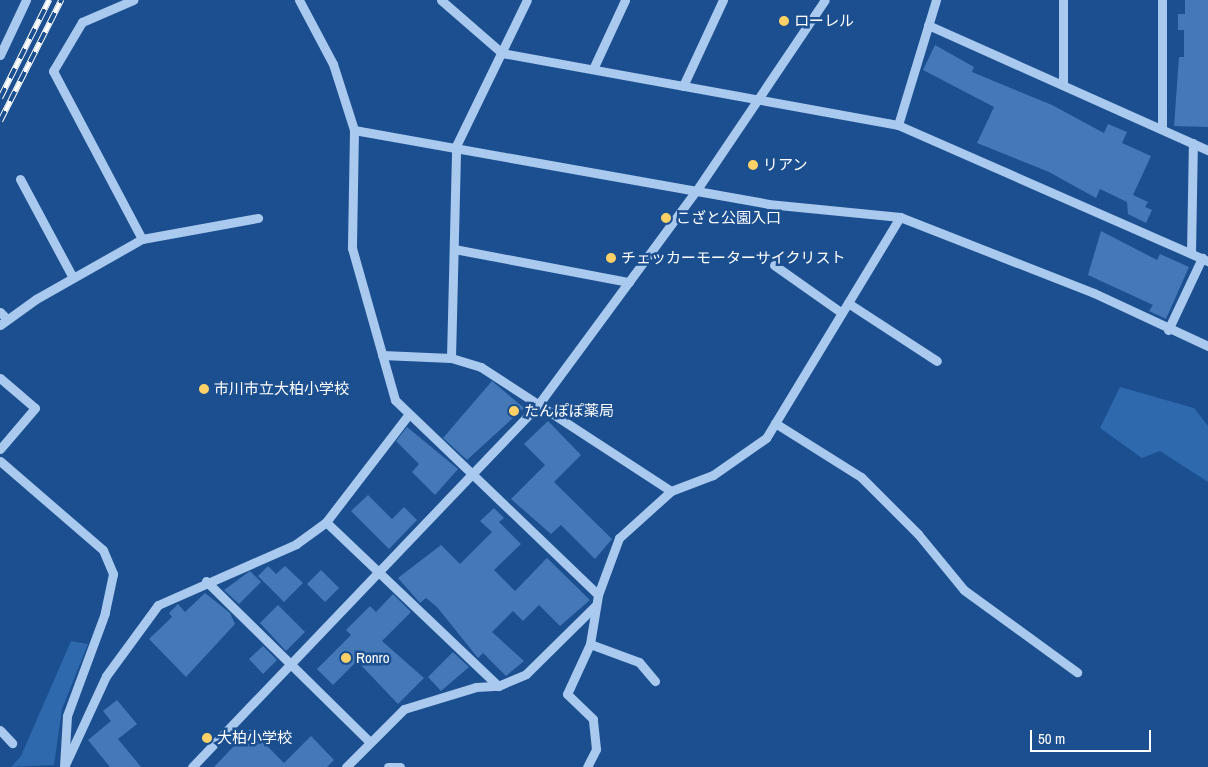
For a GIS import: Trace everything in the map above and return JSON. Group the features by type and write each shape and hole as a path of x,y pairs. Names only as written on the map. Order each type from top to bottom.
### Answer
{"street":[{"path":"0,55 26,0"},
{"path":"133,0 82,22 53,71 142,239"},
{"path":"299,0 333,64 354,130 352,248 395,400 408,415 598,595"},
{"path":"441,0 502,53 898,125 1191,253 1205,260 1168,330"},
{"path":"451,358 456,146 527,0"},
{"path":"593,69 625,0"},
{"path":"683,86 723,0"},
{"path":"192,767 290,667 538,405 696,191 825,0"},
{"path":"898,125 936,0"},
{"path":"1062,85 1063,0"},
{"path":"1162,0 1162,129"},
{"path":"928,25 1208,150"},
{"path":"354,130 456,146 768,204 900,217 1094,293 1168,330 1208,346"},
{"path":"1191,253 1193,143"},
{"path":"20,179 72,278"},
{"path":"587,767 596,749 593,719 568,694 590,644 598,595 619,538 671,491 713,475 766,438 900,217"},
{"path":"0,312 3,322 72,278 142,239 258,218"},
{"path":"454,249 629,282"},
{"path":"774,265 842,313"},
{"path":"848,303 937,361"},
{"path":"382,355 451,358 510,381 538,405 671,491"},
{"path":"0,378 35,408 0,449"},
{"path":"64,767 106,676 158,605 206,581 296,544 326,522 408,415"},
{"path":"775,423 861,477 918,534 964,590 1077,672"},
{"path":"0,461 103,550 113,574 105,614 67,716 64,767"},
{"path":"326,522 498,686"},
{"path":"206,581 290,667 370,742"},
{"path":"346,767 404,708 476,687 498,686 526,674 595,606"},
{"path":"590,644 639,662 655,681"},
{"path":"0,730 12,743"},
{"path":"388,767 400,767"}],"shaded area":[{"path":"1120,387 1194,408 1208,426 1208,482 1160,451 1142,458 1100,428"},
{"path":"71,641 88,644 62,709 54,765 11,767 21,756"}],"building":[{"path":"1185,0 1208,0 1208,127 1174,126 1179,57 1184,57 1184,30 1178,30 1178,14 1185,14"},
{"path":"935,45 974,67 972,72 1052,105 1104,133 1108,124 1127,132 1122,143 1151,156 1133,195 1148,202 1145,207 1152,210 1146,223 1128,214 1127,202 1100,189 1096,198 1049,172 977,143 994,107 923,70"},
{"path":"1101,231 1157,260 1160,254 1189,267 1166,319 1149,311 1153,305 1088,275"},
{"path":"492,381 524,408 467,460 443,438"},
{"path":"548,421 581,455 554,482 612,539 595,559 561,525 551,534 511,499 545,465 524,444"},
{"path":"407,427 458,469 435,495 412,472 419,464 396,441"},
{"path":"368,495 392,519 404,507 417,520 389,549 351,511"},
{"path":"494,508 504,518 499,522 521,544 494,570 515,591 547,558 590,600 560,626 539,605 523,621 513,611 492,632 524,661 506,676 483,653 478,658 437,607 426,598 420,603 398,578 441,545 460,564 492,532 480,521"},
{"path":"268,566 276,574 285,566 303,583 284,602 258,576"},
{"path":"321,570 339,588 325,602 307,584"},
{"path":"250,571 261,582 239,604 224,590"},
{"path":"205,593 230,613 235,624 186,677 149,639 172,617 169,613 178,604 185,612"},
{"path":"393,594 411,612 382,641 424,678 398,704 357,661 333,685 317,669 351,635 346,630 370,606 376,612"},
{"path":"278,605 305,632 286,651 260,623"},
{"path":"263,646 277,660 263,674 249,659"},
{"path":"453,652 469,667 441,691 428,677"},
{"path":"117,700 137,724 118,739 141,767 110,767 88,740 111,721 103,711"},
{"path":"250,729 284,763 311,736 334,760 327,767 214,767"}],"railway":[{"path":"0,98 49,0"},
{"path":"0,121 61,0"}],"place":[{"name":"ローレル","path":"784,21"},
{"name":"リアン","path":"753,165"},
{"name":"こざと公園入口","path":"666,218"},
{"name":"チェッカーモーターサイクリスト","path":"611,258"},
{"name":"市川市立大柏小学校","path":"204,389"},
{"name":"たんぽぽ薬局","path":"514,411"},
{"name":"Ronro","path":"346,658"},
{"name":"大柏小学校","path":"207,738"}]}
